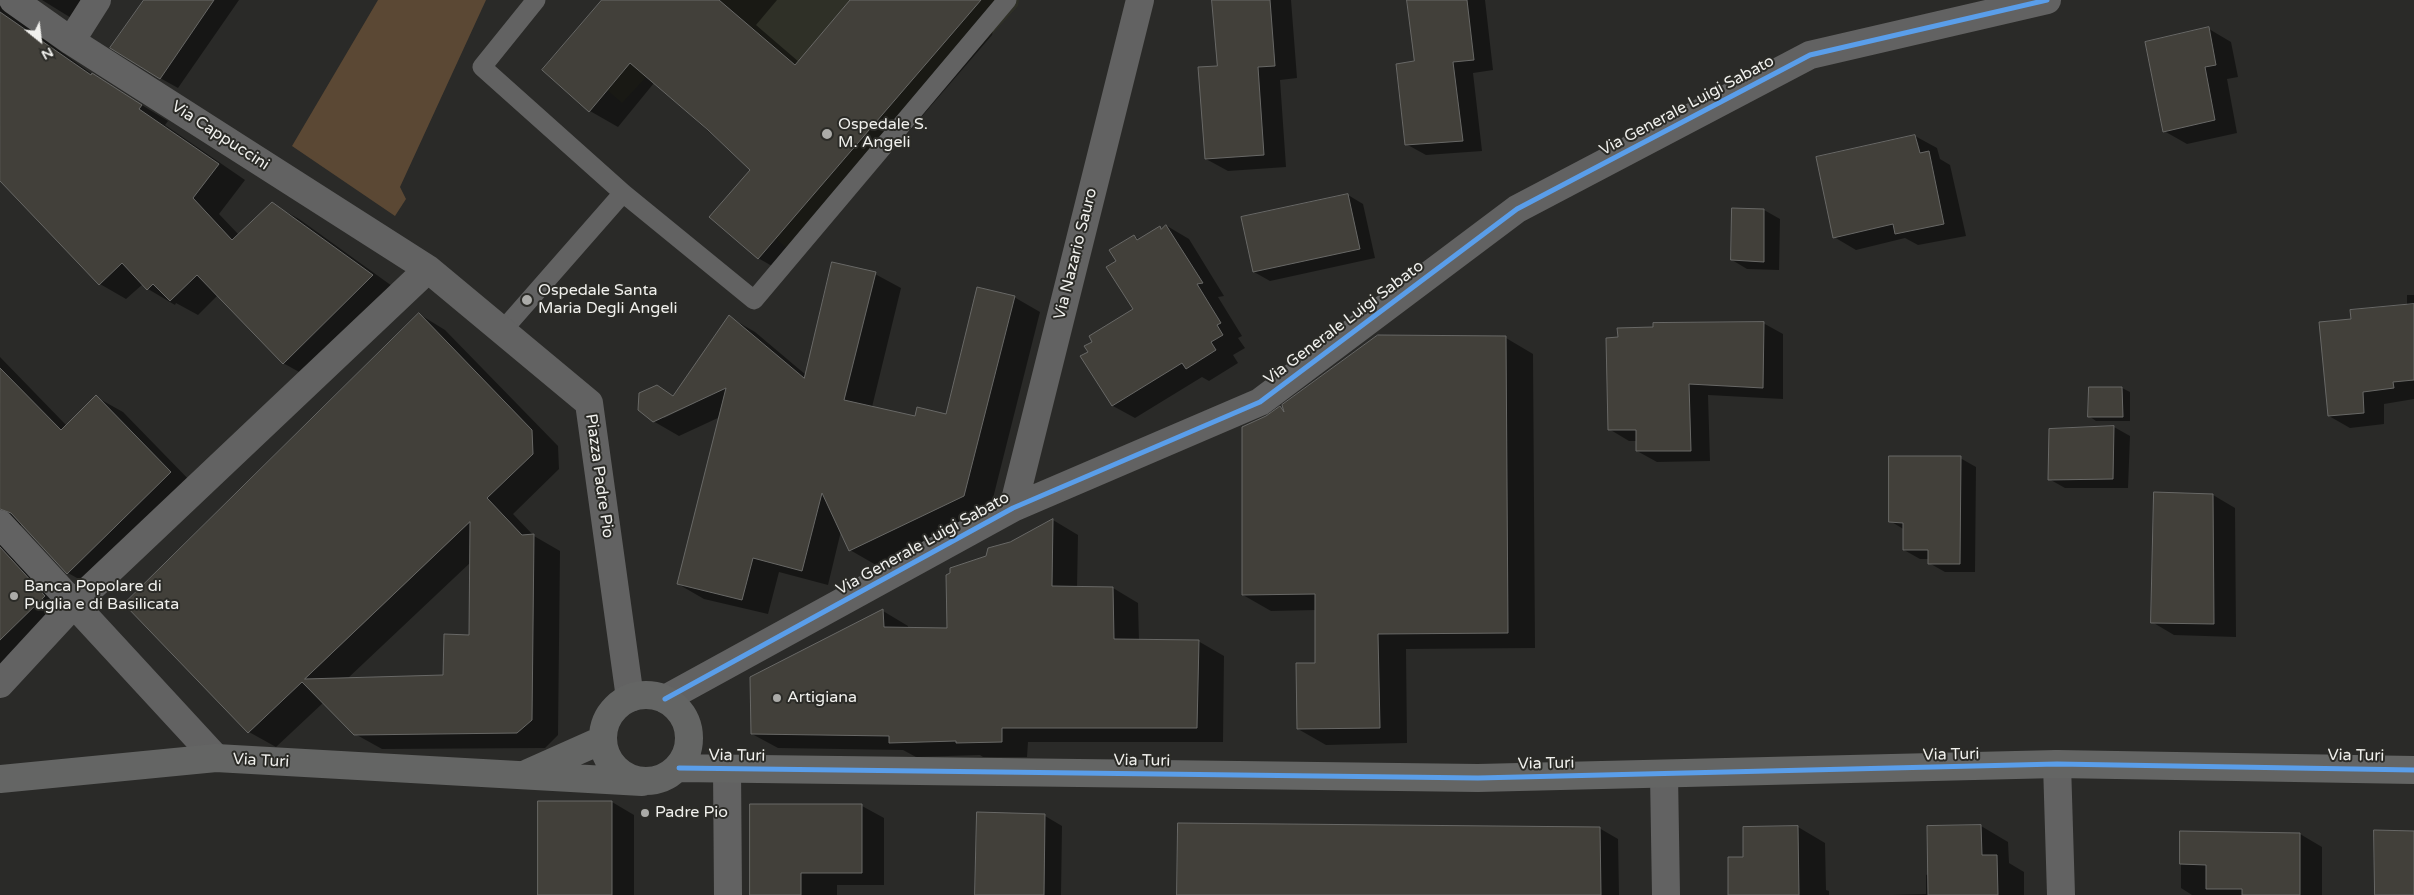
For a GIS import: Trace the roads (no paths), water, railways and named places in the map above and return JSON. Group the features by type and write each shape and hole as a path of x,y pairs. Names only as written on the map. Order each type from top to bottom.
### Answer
{"street":[{"name":"Via Cappuccini","path":"13,0 71,41 428,269"},
{"path":"71,41 97,0"},
{"name":"Via Nazario Sauro","path":"1013,508 1140,0"},
{"name":"Via Generale Luigi Sabato","path":"665,699 1013,508 1260,402 1517,209 1810,55 2047,0"},
{"path":"0,684 74,604 428,269"},
{"name":"Piazza Padre Pio","path":"428,269 589,403 630,698"},
{"path":"0,524 216,758"},
{"path":"654,695 665,699 676,707 684,717 689,730 686,756 679,768 668,776 655,781 642,782 629,779 610,764 604,752 602,740 604,727 618,704 630,698 654,695"},
{"name":"Via Turi","path":"523,775 602,740"},
{"name":"Via Turi","path":"0,779 216,758 642,782"},
{"path":"2058,764 2060,895"},
{"name":"Via Turi","path":"679,768 1478,778 2058,764 2414,770"},
{"path":"727,768 728,895"},
{"path":"1664,774 1666,895"}],"lane":[{"path":"536,0 482,67 623,194 754,300 1007,0"},
{"path":"502,330 623,194"}],"place":[{"name":"Ospedale S. M. Angeli","path":"827,134"},
{"name":"Ospedale Santa Maria Degli Angeli","path":"527,300"},
{"name":"Banca Popolare di Puglia e di Basilicata","path":"14,596"},
{"name":"Artigiana","path":"777,698"},
{"name":"Padre Pio","path":"645,813"}]}
